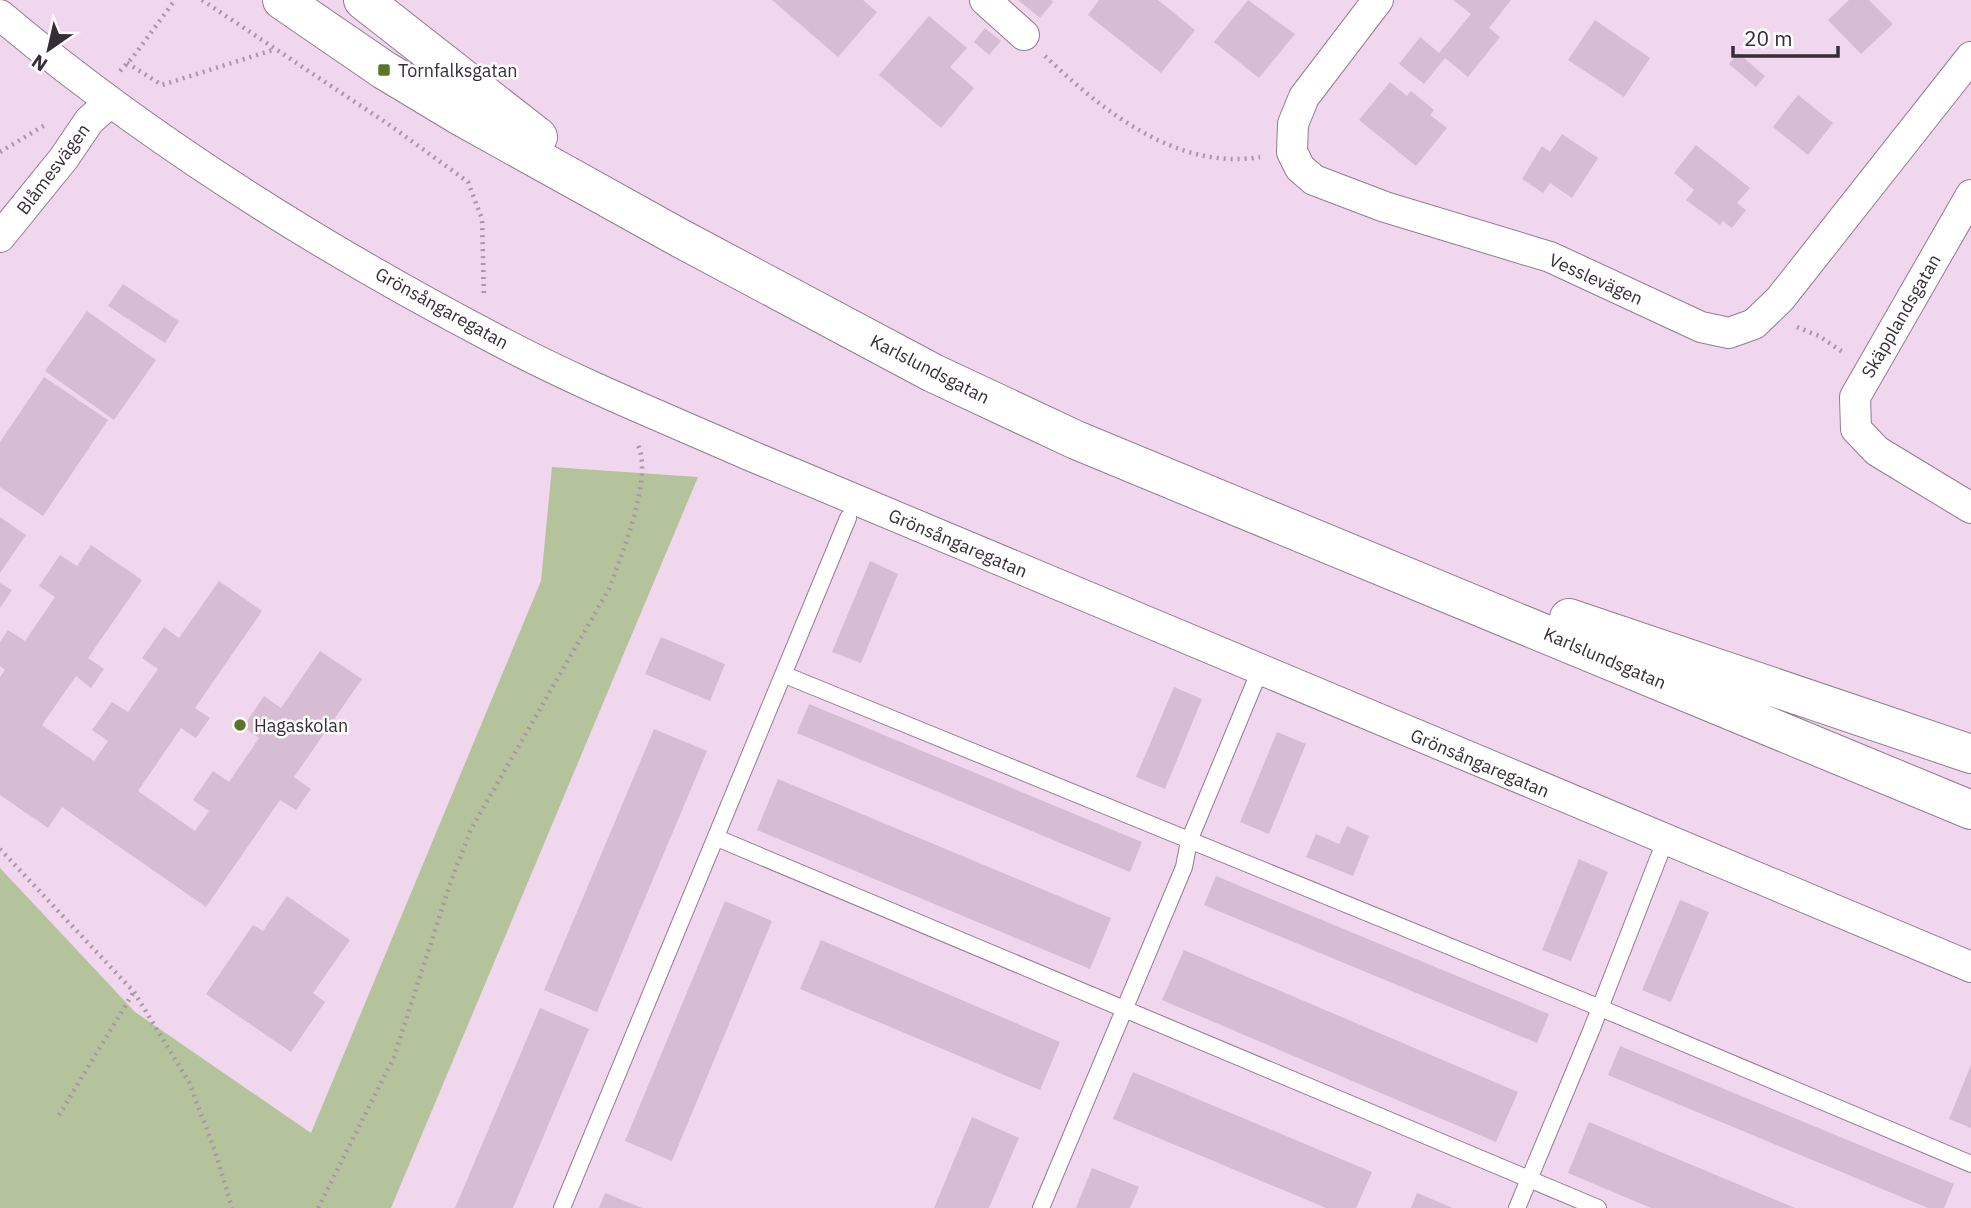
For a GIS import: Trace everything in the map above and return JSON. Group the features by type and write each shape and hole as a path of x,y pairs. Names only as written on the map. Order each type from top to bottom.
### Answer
{"main road":[{"name":"Karlslundsgatan","path":"282,0 384,70 440,103 933,373 1076,440 1971,810"},
{"name":"Karlslundsgatan","path":"362,0 631,209"},
{"name":"Karlslundsgatan","path":"1240,506 1971,754"}],"street":[{"path":"985,0 1024,35"},
{"path":"1292,152 1293,124 1304,97 1378,0"},
{"name":"Grönsångaregatan","path":"0,15 109,103 252,200 485,333 579,380 737,450 1971,967"},
{"name":"Vesslevägen","path":"1292,152 1300,167 1314,180 1385,207 1550,257 1701,327 1729,333 1754,324 1780,299 1971,57"},
{"name":"Blåmesvägen","path":"0,237 64,158 89,121 109,103"},
{"name":"Skäpplandsgatan","path":"1971,195 1868,369 1855,397 1856,429 1877,451 1971,508"}],"lane":[{"path":"562,1208 848,518"},
{"path":"1041,1208 1184,867 1189,841 1260,670"},
{"path":"785,675 1598,1007 1971,1164"},
{"path":"717,838 1598,1208"},
{"path":"1517,1208 1591,1031 1598,1007 1665,841"}],"path":[{"path":"202,0 276,48 468,182 482,219 485,333"},
{"path":"1024,35 1102,106 1150,136 1178,148 1237,161 1292,152"},
{"path":"127,64 162,85 284,47"},
{"path":"1765,314 1819,337 1868,369"},
{"path":"318,1208 394,1057 453,874 471,829 609,589 624,549 643,471 639,446 629,433"},
{"path":"0,849 134,992 189,1082 233,1208"},
{"path":"59,1115 134,992"}],"green space":[{"path":"552,467 698,477 391,1208 0,1208 0,868 135,1012 311,1133 541,581"}],"building":[{"path":"772,0 863,0 877,12 838,57"},
{"path":"1018,0 1051,0 1053,2 1040,18"},
{"path":"1099,0 1158,0 1195,30 1161,73 1088,15"},
{"path":"1248,0 1295,34 1259,78 1214,42"},
{"path":"1453,0 1511,0 1489,28 1500,37 1468,77 1445,58 1424,84 1399,64 1420,37 1439,53 1471,14"},
{"path":"1849,0 1869,0 1893,24 1861,54 1828,20"},
{"path":"929,16 967,48 950,67 974,88 941,128 879,75"},
{"path":"1595,20 1650,58 1624,97 1568,60"},
{"path":"985,28 1001,41 989,55 974,42"},
{"path":"1738,53 1765,76 1756,87 1729,64"},
{"path":"1390,82 1407,96 1411,91 1434,110 1430,115 1447,128 1416,166 1359,120"},
{"path":"1798,95 1833,123 1808,155 1773,127"},
{"path":"1562,134 1598,158 1572,198 1550,183 1543,193 1522,179 1542,146 1550,152"},
{"path":"1696,145 1750,188 1737,203 1746,210 1732,228 1723,221 1720,225 1686,200 1694,190 1674,173"},
{"path":"123,284 179,321 165,343 108,306"},
{"path":"87,311 156,360 114,420 45,371"},
{"path":"44,377 108,420 43,516 0,487 0,442"},
{"path":"0,517 26,535 0,573"},
{"path":"91,545 142,580 88,658 104,669 91,688 76,676 42,725 94,761 108,741 92,730 112,702 128,712 158,669 142,658 164,627 179,638 219,581 262,611 195,708 210,718 196,738 181,728 138,791 195,831 209,811 193,800 213,771 229,782 259,738 243,727 264,696 281,708 320,651 362,679 294,777 311,789 296,810 280,800 206,907 62,807 48,828 0,795 0,677 5,670 0,666 0,642 8,630 25,641 55,597 39,586 60,555 77,566"},
{"path":"870,561 898,574 861,663 832,652"},
{"path":"0,583 12,590 0,608"},
{"path":"661,637 725,664 710,701 645,674"},
{"path":"1174,687 1202,699 1165,789 1136,777"},
{"path":"809,704 1142,842 1130,872 797,733"},
{"path":"654,729 707,751 597,1012 544,990"},
{"path":"1277,732 1306,744 1269,834 1240,822"},
{"path":"778,779 1111,918 1090,969 757,830"},
{"path":"1347,826 1369,836 1353,876 1306,857 1316,834 1339,844"},
{"path":"1579,859 1608,872 1571,961 1542,950"},
{"path":"1216,876 1549,1014 1537,1043 1204,905"},
{"path":"287,896 350,940 313,993 325,1002 291,1052 206,994 253,925 263,931"},
{"path":"1680,900 1709,912 1671,1002 1642,990"},
{"path":"725,901 772,921 672,1161 625,1141"},
{"path":"821,940 1060,1042 1040,1090 800,989"},
{"path":"1184,950 1518,1092 1496,1142 1162,1000"},
{"path":"540,1008 589,1029 513,1208 455,1208"},
{"path":"1620,1046 1954,1184 1944,1208 1928,1208 1608,1075"},
{"path":"1971,1065 1971,1128 1949,1119"},
{"path":"1133,1072 1372,1172 1356,1208 1326,1208 1113,1119"},
{"path":"972,1117 1019,1138 989,1208 934,1208"},
{"path":"1589,1122 1795,1208 1651,1208 1568,1173"},
{"path":"1092,1168 1139,1187 1130,1208 1076,1208"},
{"path":"605,1193 642,1208 599,1208"},
{"path":"1417,1193 1453,1208 1411,1208"}],"place":[{"name":"Tornfalksgatan","path":"384,70"},
{"name":"Hagaskolan","path":"240,725"}]}
